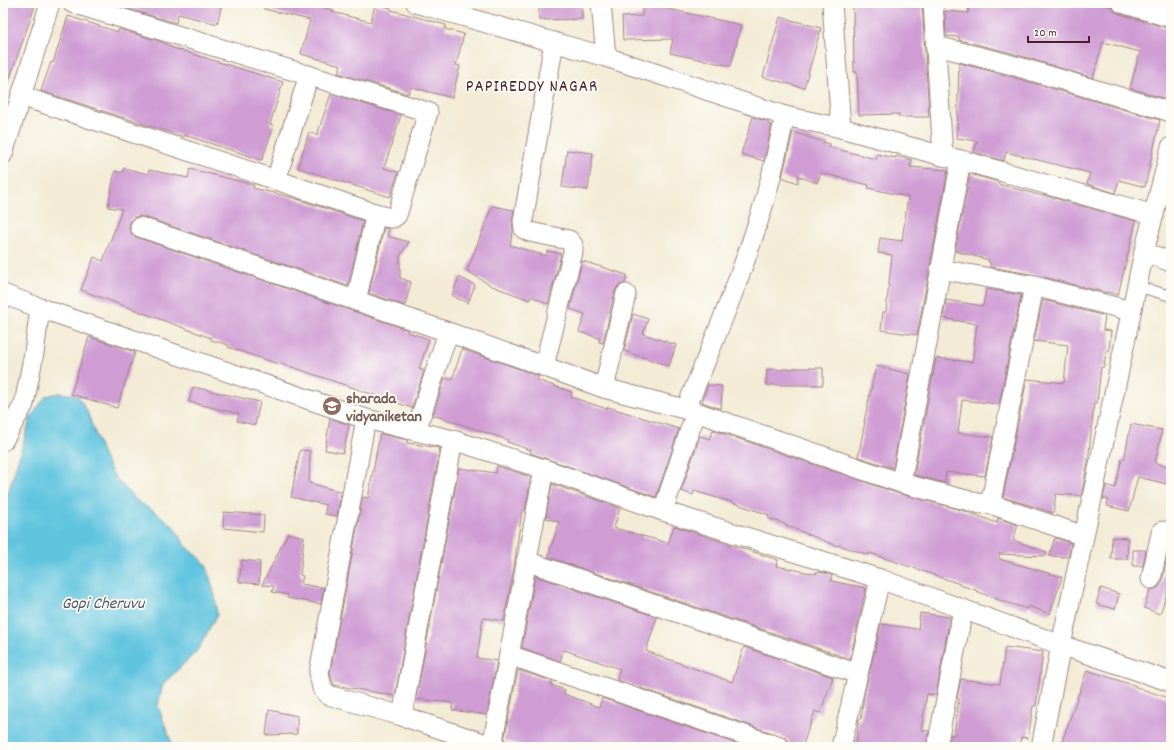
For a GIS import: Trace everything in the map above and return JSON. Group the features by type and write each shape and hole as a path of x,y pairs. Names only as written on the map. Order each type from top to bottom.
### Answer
{"street":[{"path":"3,154 13,107 50,3"},
{"path":"13,107 276,180 389,218 393,218 397,215 428,112 72,3"},
{"path":"416,3 474,11 554,42 606,57 785,116 841,128 1154,215"},
{"path":"600,3 606,57"},
{"path":"832,3 841,128"},
{"path":"901,482 940,269 952,158 936,46 933,3"},
{"path":"1122,3 1171,18"},
{"path":"544,366 574,245 569,240 530,232 524,229 523,221 554,42"},
{"path":"936,46 1005,64 1171,112"},
{"path":"276,180 309,75"},
{"path":"663,511 691,410 758,222 775,164 785,116"},
{"path":"1043,746 1061,645 1136,286 1171,146"},
{"path":"356,301 376,214"},
{"path":"140,227 448,332 604,388 691,410 901,482 981,504 987,503 1084,536"},
{"path":"1144,252 1171,262"},
{"path":"940,269 1034,286 1131,311"},
{"path":"987,503 992,496 1034,286"},
{"path":"3,294 366,419 453,440 544,469 663,511 880,579 1061,645 1171,682"},
{"path":"604,388 626,294"},
{"path":"3,441 24,404 34,353 40,308"},
{"path":"416,431 448,332"},
{"path":"366,419 320,673 322,688 328,695 402,716 494,747 509,655 544,469"},
{"path":"402,716 453,440"},
{"path":"1151,579 1161,533 1163,531 1171,532"},
{"path":"526,561 858,674"},
{"path":"841,747 880,579"},
{"path":"937,747 963,609"},
{"path":"509,655 780,747"}],"lane":[{"path":"1136,286 1171,296"}],"water":[{"name":"Gopi Cheruvu","path":"59,393 77,395 87,411 104,458 116,479 136,500 161,516 174,527 186,546 206,564 215,596 217,615 197,651 163,684 158,706 173,747 3,747 3,510 31,417 46,396"}],"building":[{"path":"3,3 36,3 6,89 3,89"},
{"path":"126,3 222,3 217,24 178,14 176,23 125,8"},
{"path":"265,3 304,3 371,22 375,4 391,8 391,10 446,25 445,29 464,34 456,65 460,66 452,98 411,87 408,94 338,73 341,65 301,54 310,20 264,9"},
{"path":"539,3 582,3 582,19 539,20"},
{"path":"642,3 664,3 664,8 741,25 731,66 670,53 673,39 623,40 622,17 642,16"},
{"path":"853,3 922,3 929,117 899,117 899,114 859,115 857,72 854,72"},
{"path":"970,3 1097,3 1112,7 1114,11 1119,14 1171,29 1171,76 1165,99 1130,88 1140,52 1103,42 1093,78 1008,52 959,40 959,37 946,36 945,11 968,13"},
{"path":"68,16 118,32 119,29 159,41 170,47 283,82 270,124 274,126 262,160 184,135 184,137 41,91 51,62 53,63"},
{"path":"780,17 821,28 804,88 763,77"},
{"path":"959,63 1160,120 1145,187 1119,180 1115,193 1087,184 1090,173 1006,152 1004,161 974,152 977,141 957,138"},
{"path":"331,94 401,115 384,168 398,172 390,197 298,168 309,132 317,135"},
{"path":"753,117 768,122 768,124 772,125 764,161 741,154"},
{"path":"793,132 830,144 829,147 876,159 877,154 895,158 896,156 912,160 910,167 948,170 917,335 881,330 883,312 886,312 892,255 878,253 880,238 902,241 908,197 868,188 869,185 821,173 817,183 798,176 798,183 782,177"},
{"path":"567,150 593,153 588,190 562,187"},
{"path":"124,168 148,174 149,170 188,178 190,169 254,185 253,188 294,198 363,221 348,286 144,217 138,216 133,218 129,229 136,237 408,330 407,332 429,339 419,369 424,371 412,408 228,347 229,345 211,340 211,338 81,290 94,257 103,261 122,209 108,207 115,171 122,173"},
{"path":"970,174 999,182 998,184 1136,221 1118,295 1036,275 990,267 990,262 988,262 989,260 955,251"},
{"path":"492,206 514,210 512,222 513,231 510,245 546,256 547,251 561,254 548,304 531,296 530,300 492,286 467,271"},
{"path":"384,228 389,229 387,236 409,242 400,256 400,278 411,282 405,306 369,293"},
{"path":"582,261 627,275 625,283 618,286 615,291 603,343 599,342 599,338 579,332 585,314 570,309"},
{"path":"459,277 475,285 468,303 452,296"},
{"path":"986,289 1021,295 999,404 962,400 958,433 993,437 985,476 946,472 945,483 914,475 936,358 972,362 977,324 943,318 946,300 983,306"},
{"path":"1043,300 1105,316 1103,330 1111,331 1109,351 1106,351 1104,367 1101,367 1097,403 1094,403 1088,462 1081,496 1056,494 1053,513 1003,497 1027,379 1064,383 1068,345 1034,341"},
{"path":"633,314 648,319 643,334 676,345 669,366 624,351"},
{"path":"89,337 135,352 117,408 71,394"},
{"path":"462,349 539,376 537,380 572,392 571,397 607,409 608,407 679,429 656,497 530,453 531,450 507,442 508,440 433,415 445,378 452,380"},
{"path":"876,366 910,374 893,468 858,457"},
{"path":"793,368 823,368 823,385 766,385 767,369 782,370"},
{"path":"708,385 722,386 721,409 702,402"},
{"path":"193,387 260,402 255,425 237,421 239,414 189,402"},
{"path":"330,418 349,425 343,453 325,450"},
{"path":"1131,424 1162,430 1155,463 1171,467 1171,485 1138,477 1129,511 1107,506 1108,499 1103,499 1106,485 1115,488 1122,459 1124,460"},
{"path":"713,430 897,493 962,510 997,523 998,518 1018,525 1013,540 1047,552 1046,556 999,554 999,559 1062,577 1050,614 1028,606 1027,609 1002,601 960,584 870,553 869,555 838,545 837,546 768,518 769,515 731,502 694,491 693,495 681,491 700,436 710,439"},
{"path":"380,434 407,440 407,443 440,448 395,696 334,685 330,673 363,497 368,498"},
{"path":"300,450 310,451 309,483 341,492 337,516 325,514 326,505 291,497"},
{"path":"497,466 531,477 525,511 522,510 514,567 504,621 483,618 477,658 497,661 487,715 452,710 453,703 416,699 459,468 496,473"},
{"path":"552,484 620,508 614,528 668,543 674,526 778,560 776,566 816,574 816,572 825,573 832,575 831,581 866,588 850,659 548,557 559,522 546,518"},
{"path":"224,512 264,515 263,532 223,528"},
{"path":"288,533 304,537 300,575 303,576 301,584 324,588 321,604 287,598 288,595 272,592 274,586 262,585"},
{"path":"1112,537 1128,538 1127,559 1111,559"},
{"path":"1055,538 1071,543 1068,557 1049,556"},
{"path":"1170,543 1171,580 1160,614 1144,608 1150,590 1159,587 1162,582"},
{"path":"1133,550 1146,550 1143,566 1133,566"},
{"path":"242,560 260,562 259,584 239,582"},
{"path":"535,576 657,617 646,651 732,682 744,647 833,677 820,713 815,711 802,747 791,747 788,740 784,737 617,680 620,669 564,650 560,661 522,648"},
{"path":"1101,588 1119,594 1115,609 1096,604"},
{"path":"920,613 950,617 936,695 927,694 921,730 929,731 926,747 855,747 864,695 881,624 918,629"},
{"path":"1005,647 1043,652 1036,706 1033,706 1028,738 1021,737 1019,747 948,747 951,734 954,735 959,699 957,698 961,679 1000,684"},
{"path":"518,670 552,681 551,685 565,690 564,694 599,707 602,698 746,747 525,747 504,740"},
{"path":"1087,670 1171,699 1171,747 1076,747 1062,742"},
{"path":"269,710 297,716 297,734 266,735"}],"place":[{"name":"sharada vidyaniketan","path":"332,406"}],"district":[{"name":"PAPIREDDY NAGAR","path":"532,85"}]}
